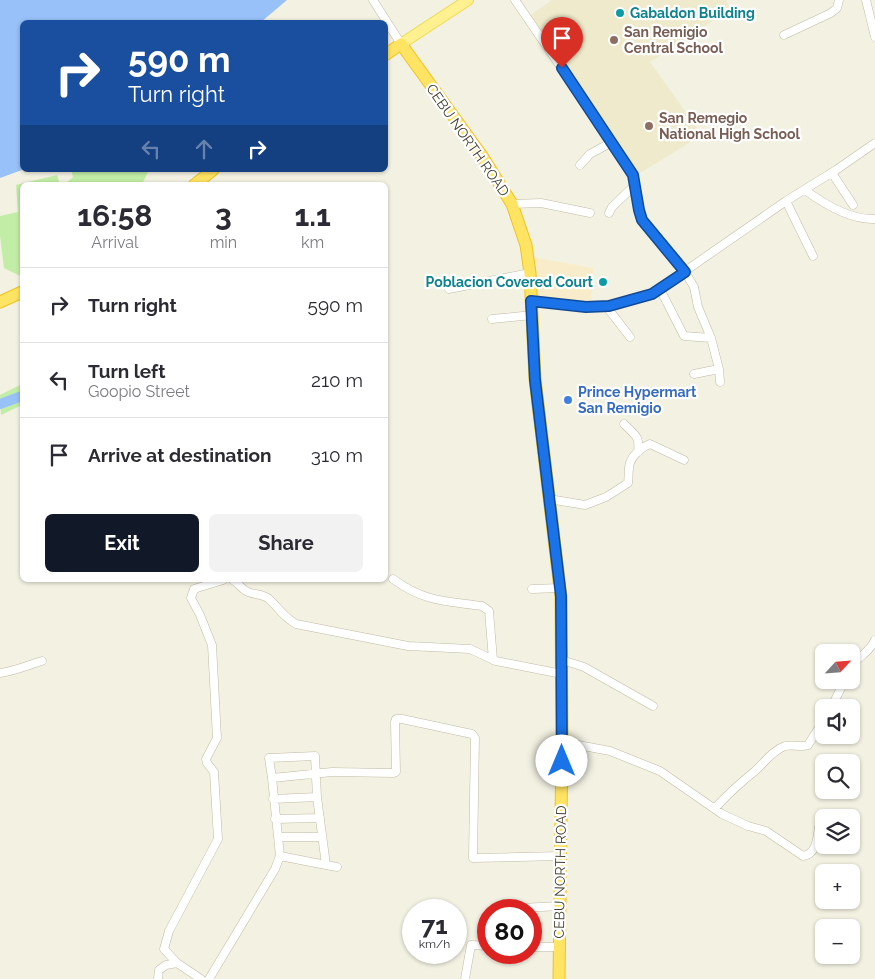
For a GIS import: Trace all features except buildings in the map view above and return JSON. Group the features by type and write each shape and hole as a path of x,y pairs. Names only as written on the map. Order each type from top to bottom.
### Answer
{"highway":[{"path":"388,53 401,44"},
{"name":"CEBU NORTH ROAD","path":"401,44 482,156 512,204 526,245 530,273 535,380 560,588 562,742 559,979"},
{"path":"198,182 210,172"},
{"path":"0,302 20,293"}],"main road":[{"path":"401,44 468,0"}],"street":[{"path":"373,0 386,20"},
{"path":"515,0 633,175 642,220 685,272 694,287 698,307 711,338 720,382"},
{"path":"784,35 831,13 837,8 839,0"},
{"path":"866,0 875,37"},
{"path":"388,24 401,44"},
{"path":"580,165 590,154 612,142"},
{"path":"531,301 586,307 606,306 652,294 875,142"},
{"path":"832,173 853,205"},
{"path":"609,213 612,207 634,185"},
{"path":"805,190 824,204 863,219 875,219"},
{"path":"786,201 813,256"},
{"path":"512,204 541,203 590,213"},
{"path":"449,288 530,273"},
{"path":"660,289 684,336 711,338"},
{"path":"606,306 630,337"},
{"path":"492,319 532,315"},
{"path":"694,374 718,369"},
{"path":"624,424 637,436 639,441 638,452"},
{"path":"549,498 585,505 606,497 628,483 630,464 638,452 644,446 650,444 684,460"},
{"path":"393,579 405,588 430,599 482,606 489,611 493,660"},
{"path":"201,979 176,963 164,949 169,930 218,839 214,772 207,763 206,758 217,738 212,644 191,598 194,590 217,582"},
{"path":"237,582 246,591 260,594 269,599 284,617 296,624 408,646 470,649 493,660 562,674"},
{"path":"532,590 560,588"},
{"path":"860,658 871,649 875,640"},
{"path":"562,660 584,667 653,706"},
{"path":"0,673 13,671 25,665 42,661"},
{"path":"272,778 332,772 396,772 396,719 402,718 472,734 476,745 473,858 561,856"},
{"path":"715,808 732,789 774,752 785,746 796,745 804,747 808,745 815,734"},
{"path":"562,742 610,751 660,771 731,819 766,831 803,856 812,852 815,847"},
{"path":"209,979 275,869 280,856 270,758 278,756 315,756 321,837 326,865"},
{"path":"273,799 317,797"},
{"path":"275,819 320,818"},
{"path":"278,837 321,837"},
{"path":"280,856 337,867"},
{"path":"542,907 561,906"},
{"path":"464,979 471,945 477,945"},
{"path":"542,947 559,947"},
{"path":"158,979 160,970 166,965 176,963"}],"shaded area":[{"name":"San Remigio Central School","path":"552,0 726,0 730,9 650,62 702,135 635,176 528,17"},
{"path":"532,257 593,268 591,303 535,299"}],"green space":[{"path":"72,172 148,172 143,182 67,182 73,177"},
{"path":"57,175 59,182 28,182"},
{"path":"20,184 20,276 4,268 0,236 0,216 18,212 16,185"},
{"path":"20,385 20,406 1,415 0,395"}],"water":[{"path":"0,0 287,0 263,20 20,20 20,171 0,178"}],"waterway":[{"path":"0,404 20,397"}],"place":[{"name":"Gabaldon Building","path":"620,13"},
{"name":"San Remigio Central School","path":"614,40"},
{"name":"San Remegio National High School","path":"649,126"},
{"name":"Poblacion Covered Court","path":"603,282"},
{"name":"Prince Hypermart San Remigio","path":"568,400"}],"route":[{"path":"562,68 633,175 642,220 685,272 652,294 609,306 586,307 531,301 535,380 561,596 562,761"}]}
